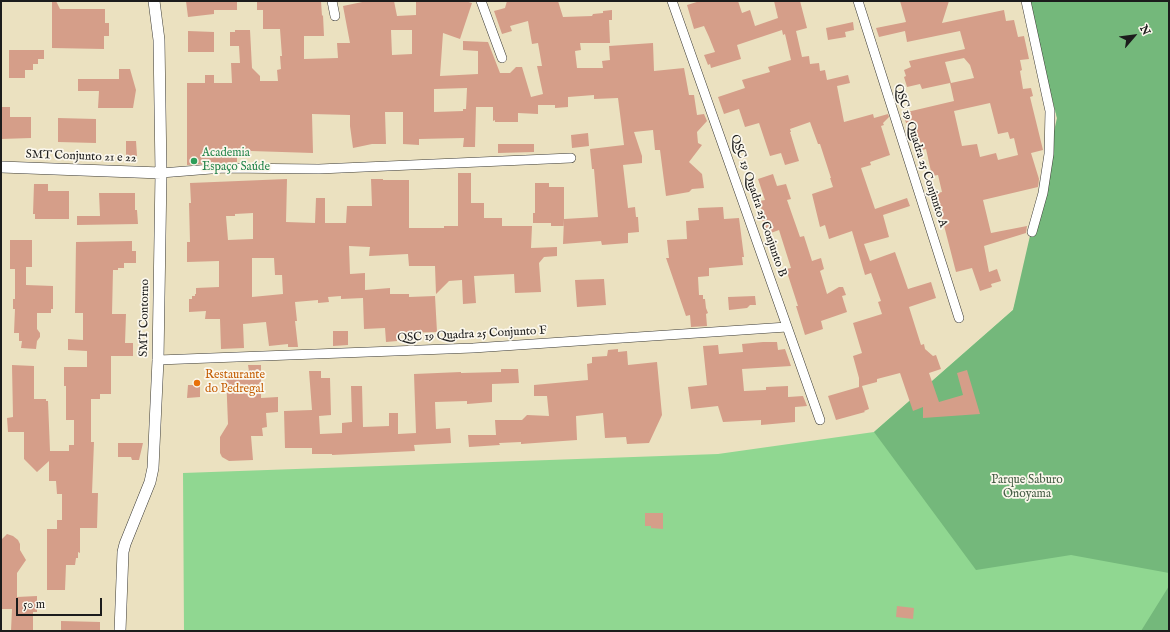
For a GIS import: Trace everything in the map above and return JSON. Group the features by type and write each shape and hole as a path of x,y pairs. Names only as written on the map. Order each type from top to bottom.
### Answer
{"street":[{"name":"SMT Contorno","path":"120,631 123,552 154,468 158,360 161,173 159,46 154,1"},
{"path":"332,1 335,16"},
{"path":"481,1 502,58"},
{"name":"QSC 19 Quadra 25 Conjunto B","path":"672,1 820,420"},
{"name":"QSC 19 Quadra 25 Conjunto A","path":"858,1 959,318"},
{"path":"1026,1 1050,111 1050,154 1043,193 1032,232"},
{"path":"161,173 224,168 319,169 571,158"},
{"name":"SMT Conjunto 21 e 22","path":"1,168 161,173"},
{"name":"QSC 19 Quadra 25 Conjunto F","path":"158,360 473,348 788,327"}],"green space":[{"name":"Parque Saburo Onoyama","path":"1028,1 1169,1 1169,631 184,631 183,473 718,454 874,432 1013,310 1055,181 1057,118"},
{"path":"1028,1 1169,1 1169,573 1071,555 976,570 874,432 1013,310 1057,118"},
{"path":"1169,586 1169,631 1141,631"}],"building":[{"path":"52,1 56,1 60,9 105,9 105,23 109,23 109,36 104,36 104,49 52,48"},
{"path":"186,1 237,1 237,10 214,10 214,14 188,17"},
{"path":"257,1 321,1 324,36 304,36 304,59 338,58 337,43 350,43 343,6 367,1 394,1 397,16 416,15 416,1 465,1 472,3 460,39 443,33 440,76 478,74 478,51 463,50 463,41 488,42 500,73 510,73 516,67 522,67 531,97 543,94 537,66 542,66 538,43 532,44 528,21 510,26 512,31 502,34 494,11 505,8 507,1 558,1 563,17 592,16 593,14 603,13 603,11 612,10 612,20 609,20 610,43 580,43 581,50 575,51 577,68 603,68 602,61 610,60 609,46 653,43 654,71 684,68 689,95 694,95 697,115 704,114 707,121 697,132 698,143 702,145 689,162 702,174 704,188 692,189 689,192 666,196 660,150 655,150 653,130 634,132 642,156 642,163 623,165 628,208 635,207 636,217 638,217 639,232 628,233 628,243 602,245 601,241 563,244 564,219 598,217 594,169 592,169 590,149 624,145 618,98 594,99 594,95 568,97 568,107 555,108 555,105 538,105 538,114 518,113 518,122 495,122 495,120 493,121 493,107 476,107 475,147 463,147 464,138 419,139 419,145 403,144 403,112 385,112 386,144 372,144 353,148 350,115 312,114 313,153 251,151 251,154 237,154 237,162 187,165 187,83 205,83 205,75 214,75 214,83 232,83 231,63 240,63 239,46 230,46 230,32 235,32 235,30 250,30 252,68 260,76 260,81 278,81 277,70 281,69 280,56 282,56 280,29 263,29 263,10 257,10","holes":["391,30 412,30 412,54 392,55","467,88 466,109 463,109 463,111 434,112 434,89"]},
{"path":"700,1 738,1 742,13 750,10 755,26 778,18 774,1 800,1 807,28 796,31 802,57 809,56 810,64 819,63 820,71 825,70 827,80 848,75 850,83 837,86 844,122 873,114 874,118 888,114 889,117 883,123 884,125 881,126 890,155 870,162 871,165 861,168 875,209 907,198 910,206 883,215 889,237 864,244 870,261 895,252 908,289 931,282 936,298 909,307 921,345 924,344 925,349 933,356 936,355 941,369 929,373 939,402 963,395 957,373 967,370 980,414 923,418 923,407 913,411 900,373 877,379 877,382 862,386 869,409 864,411 865,412 836,420 828,396 859,387 859,378 853,356 862,353 853,323 882,314 878,302 881,301 871,273 865,275 852,231 829,239 825,225 820,227 812,194 833,187 820,144 818,144 810,122 790,129 799,161 785,165 781,153 770,156 759,123 745,127 739,109 724,114 718,97 745,88 742,80 770,72 768,67 791,60 785,34 783,35 782,30 737,45 741,59 711,68 710,64 708,65 704,55 715,52 704,26 694,29 687,5"},
{"path":"900,1 949,1 942,23 1004,10 1006,21 1014,20 1018,37 1024,36 1029,59 1020,60 1023,89 1031,88 1033,96 1030,97 1043,150 1031,153 1039,179 1038,187 983,200 991,233 1027,226 1026,233 984,246 989,272 997,269 1001,281 991,284 992,287 980,291 972,268 956,272 940,210 938,211 933,194 942,192 938,175 932,176 926,149 922,150 914,121 906,123 903,113 954,101 950,83 922,89 920,84 907,87 904,77 906,76 904,70 911,67 909,61 965,49 960,31 907,42 905,31 879,37 876,28 906,22","holes":["964,58 970,65 974,78 951,83 945,62","990,103 998,134 1008,132 1010,139 1014,138 1018,155 998,160 996,153 980,157 977,144 962,146 954,111"]},
{"path":"853,22 854,30 845,32 846,37 828,40 826,28"},
{"path":"188,31 214,32 214,52 188,52"},
{"path":"9,50 44,50 44,59 38,59 38,64 33,64 33,70 25,70 25,78 9,78"},
{"path":"119,69 130,69 136,90 133,108 98,108 99,91 78,91 78,79 119,79"},
{"path":"1,107 10,107 10,117 31,117 31,138 1,139"},
{"path":"58,118 96,119 96,143 58,142"},
{"path":"588,133 589,146 572,148 571,135"},
{"path":"126,141 136,141 137,156 126,156"},
{"path":"498,144 534,144 534,152 498,153"},
{"path":"458,173 471,173 471,203 484,203 484,218 502,218 502,226 532,226 531,248 557,247 557,256 544,257 539,263 541,292 515,293 514,274 474,276 476,303 463,304 462,280 449,281 436,294 435,266 409,266 408,254 369,256 370,247 349,246 350,274 365,273 365,290 390,288 390,294 409,294 409,297 435,296 437,332 397,333 397,341 386,342 385,328 364,329 363,298 341,299 341,296 328,297 329,302 318,303 318,300 295,302 297,321 295,321 298,347 288,347 288,344 269,346 266,322 243,324 244,348 221,349 220,319 205,319 206,311 189,312 189,299 192,299 192,296 195,296 196,288 219,287 219,261 187,262 187,242 190,242 190,183 287,179 286,222 315,223 316,198 325,198 325,223 346,223 347,206 372,206 371,179 409,180 409,228 444,228 444,226 458,226","holes":["253,213 253,239 228,240 226,216","252,258 274,258 275,275 282,275 283,294 252,297"]},
{"path":"773,174 777,186 786,184 791,199 787,200 800,237 804,236 812,261 821,258 824,269 820,271 827,294 839,287 843,287 846,295 842,296 847,312 821,321 823,329 805,335 796,306 798,306 786,269 791,268 779,230 768,234 765,227 761,225 763,222 759,201 765,200 758,179"},
{"path":"535,183 549,183 549,187 564,187 564,226 551,226 551,223 533,223 533,213 535,213"},
{"path":"34,184 48,184 48,191 69,191 69,219 35,219 35,214 33,214"},
{"path":"99,193 135,193 135,210 137,210 138,224 77,225 77,216 100,216"},
{"path":"723,207 724,219 739,218 744,257 742,257 743,265 709,268 709,276 698,277 699,295 703,295 703,299 705,299 708,313 706,314 707,326 691,327 690,315 686,316 666,258 669,258 667,240 687,239 686,221 699,220 698,208"},
{"path":"10,240 32,240 32,267 26,267 26,285 53,286 53,309 51,309 51,313 37,313 37,329 40,333 40,337 37,341 36,349 21,348 22,341 19,341 19,333 14,333 15,309 13,309 13,299 15,299 15,269 10,269"},
{"path":"132,241 132,251 136,251 136,263 124,263 124,268 113,270 112,314 126,314 125,343 133,343 133,356 111,356 111,394 100,394 100,399 91,399 91,442 94,442 92,493 98,493 97,528 80,528 80,553 78,552 78,558 76,558 75,565 66,565 65,590 47,590 47,529 57,529 57,520 62,520 62,494 57,494 56,481 49,481 49,461 37,472 24,459 24,432 8,432 7,418 13,417 12,365 34,366 34,399 46,399 46,401 48,401 50,451 69,451 69,445 74,445 74,420 66,420 66,386 64,386 64,367 87,367 87,351 68,350 68,339 83,340 83,313 75,313 76,242"},
{"path":"604,279 606,305 577,307 575,280"},
{"path":"755,296 756,305 750,305 747,308 729,310 728,297"},
{"path":"333,331 348,331 348,345 333,346"},
{"path":"777,342 778,350 785,349 791,366 742,369 744,391 766,390 766,387 788,386 788,397 803,396 807,406 795,407 795,422 761,425 761,420 723,422 718,406 691,409 688,387 707,385 703,346 718,345 719,354 743,352 742,344"},
{"path":"618,349 618,352 627,351 628,365 657,362 662,415 649,443 627,444 626,437 605,438 603,413 576,416 577,440 521,444 521,442 499,443 500,445 469,447 468,435 496,435 495,420 522,420 527,415 549,416 547,396 534,396 534,385 588,380 587,364 592,363 592,357 607,356 608,350"},
{"path":"248,365 261,365 261,398 278,397 278,412 266,413 267,427 262,428 263,436 251,436 253,460 229,461 222,457 220,453 220,437 228,424 226,374 232,372 249,371"},
{"path":"501,369 518,369 519,383 492,384 492,402 467,404 467,401 435,402 436,429 450,428 451,443 414,445 415,451 332,455 312,454 312,448 285,448 284,411 312,410 309,371 321,371 321,378 330,378 331,415 319,416 320,434 342,433 342,423 352,422 351,386 362,386 363,427 389,426 389,413 398,413 398,434 416,433 414,374 501,372"},
{"path":"188,385 200,385 200,397 187,398"},
{"path":"118,443 143,443 139,460 132,460 131,457 118,457"},
{"path":"645,513 663,513 663,529 645,526"},
{"path":"7,534 18,540 20,550 26,560 17,573 17,597 37,596 37,612 33,612 33,631 11,631 12,609 1,609 1,540"},
{"path":"897,606 914,608 913,619 896,617"},
{"path":"61,621 100,622 100,631 61,631"}],"place":[{"name":"Academia Espaço Saúde","path":"194,161"},
{"name":"Restaurante do Pedregal","path":"197,383"}]}
